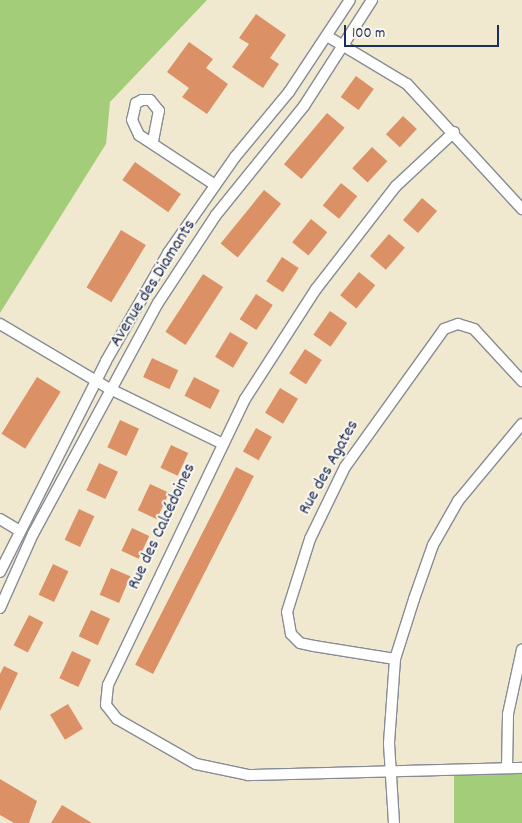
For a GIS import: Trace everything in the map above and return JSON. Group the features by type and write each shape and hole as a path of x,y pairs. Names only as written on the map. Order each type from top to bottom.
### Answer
{"street":[{"name":"Avenue des Diamants","path":"0,572 95,381 168,253 216,185 290,92 350,0"},
{"name":"Avenue des Diamants","path":"0,608 110,389 190,254 346,46 372,0"},
{"path":"327,36 407,84 454,132 522,209"},
{"name":"Rue des Calcédoines","path":"391,773 248,775 196,764 110,713 108,685 221,443 316,290 396,186 454,132"},
{"path":"153,141 216,185"},
{"path":"0,324 95,381 221,443"},
{"name":"Rue des Agates","path":"396,659 300,643 291,634 287,612 310,539 344,467 444,329 458,324 474,329 522,381"},
{"path":"394,823 391,773 396,659 433,545 458,501 522,424"},
{"path":"0,520 20,531"},
{"path":"507,768 508,714 522,649"},
{"path":"391,773 522,768"}],"green space":[{"path":"0,0 207,0 110,102 106,144 0,313"},
{"path":"454,768 522,768 522,823 454,823"}],"building":[{"path":"256,14 286,35 270,58 279,64 263,88 232,67 249,44 239,38"},
{"path":"189,42 213,59 206,68 228,84 207,114 182,97 189,88 167,72"},
{"path":"356,76 374,89 359,110 341,97"},
{"path":"327,113 345,128 302,179 284,164"},
{"path":"403,116 417,129 400,147 386,134"},
{"path":"372,147 387,161 368,183 352,168"},
{"path":"135,162 181,194 168,212 122,180"},
{"path":"341,183 357,196 339,219 323,206"},
{"path":"264,190 281,204 238,257 221,244"},
{"path":"422,198 437,211 418,233 403,220"},
{"path":"311,219 327,232 308,256 292,242"},
{"path":"121,230 146,245 111,302 86,287"},
{"path":"389,234 405,248 386,270 370,256"},
{"path":"282,257 299,268 283,292 266,281"},
{"path":"359,272 375,285 356,309 340,295"},
{"path":"203,274 223,287 186,345 165,332"},
{"path":"256,294 273,305 256,330 240,319"},
{"path":"330,311 347,323 331,347 313,335"},
{"path":"230,332 248,343 233,368 215,357"},
{"path":"305,349 322,360 306,384 289,373"},
{"path":"152,358 178,370 169,389 143,377"},
{"path":"37,377 61,392 25,449 1,434"},
{"path":"194,377 220,390 210,409 184,396"},
{"path":"280,388 298,399 283,424 265,413"},
{"path":"120,420 139,429 126,456 107,447"},
{"path":"256,428 272,437 259,460 243,452"},
{"path":"171,445 188,453 178,476 160,468"},
{"path":"99,463 118,472 105,499 86,490"},
{"path":"236,467 254,476 153,674 135,665"},
{"path":"150,484 169,493 157,519 138,510"},
{"path":"79,509 94,516 80,547 65,540"},
{"path":"132,528 149,536 139,559 121,551"},
{"path":"53,564 68,571 54,602 39,595"},
{"path":"111,568 130,576 119,603 100,595"},
{"path":"91,610 110,619 98,645 79,636"},
{"path":"29,615 43,622 28,653 14,645"},
{"path":"72,651 91,660 78,687 59,678"},
{"path":"4,666 18,673 0,711 0,674"},
{"path":"68,704 83,729 65,740 50,715"},
{"path":"0,779 37,801 29,823 14,823 0,815"},
{"path":"62,805 92,823 51,823"}]}
